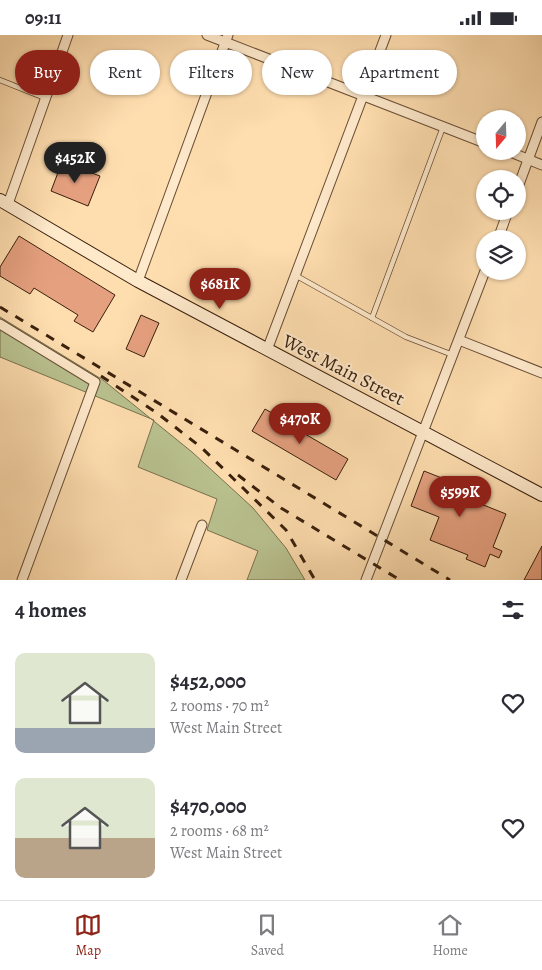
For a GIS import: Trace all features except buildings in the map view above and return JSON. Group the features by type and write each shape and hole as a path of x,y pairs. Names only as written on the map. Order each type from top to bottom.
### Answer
{"main road":[{"name":"West Main Street","path":"4,202 138,281 542,495"}],"street":[{"path":"4,202 68,35"},
{"path":"207,35 227,39 342,86"},
{"path":"380,50 386,35"},
{"path":"138,281 227,39"},
{"path":"267,351 363,95 476,140"},
{"path":"524,170 542,122"},
{"path":"528,159 542,165"},
{"path":"366,580 482,280"},
{"path":"0,324 95,382 22,580"},
{"path":"459,340 542,373"},
{"path":"181,580 202,525"}],"lane":[{"path":"0,80 45,98"},
{"path":"372,318 443,127"},
{"path":"295,275 406,337 453,355"}],"green space":[{"path":"0,317 103,380 151,419 0,357"},
{"path":"154,421 192,452 253,508 286,548 305,580 247,580 258,551 207,530 217,499 138,467"}],"railway":[{"path":"0,307 450,580"},
{"path":"101,376 157,413 202,448 286,530 315,580"},
{"path":"238,475 281,508 400,580"}]}
